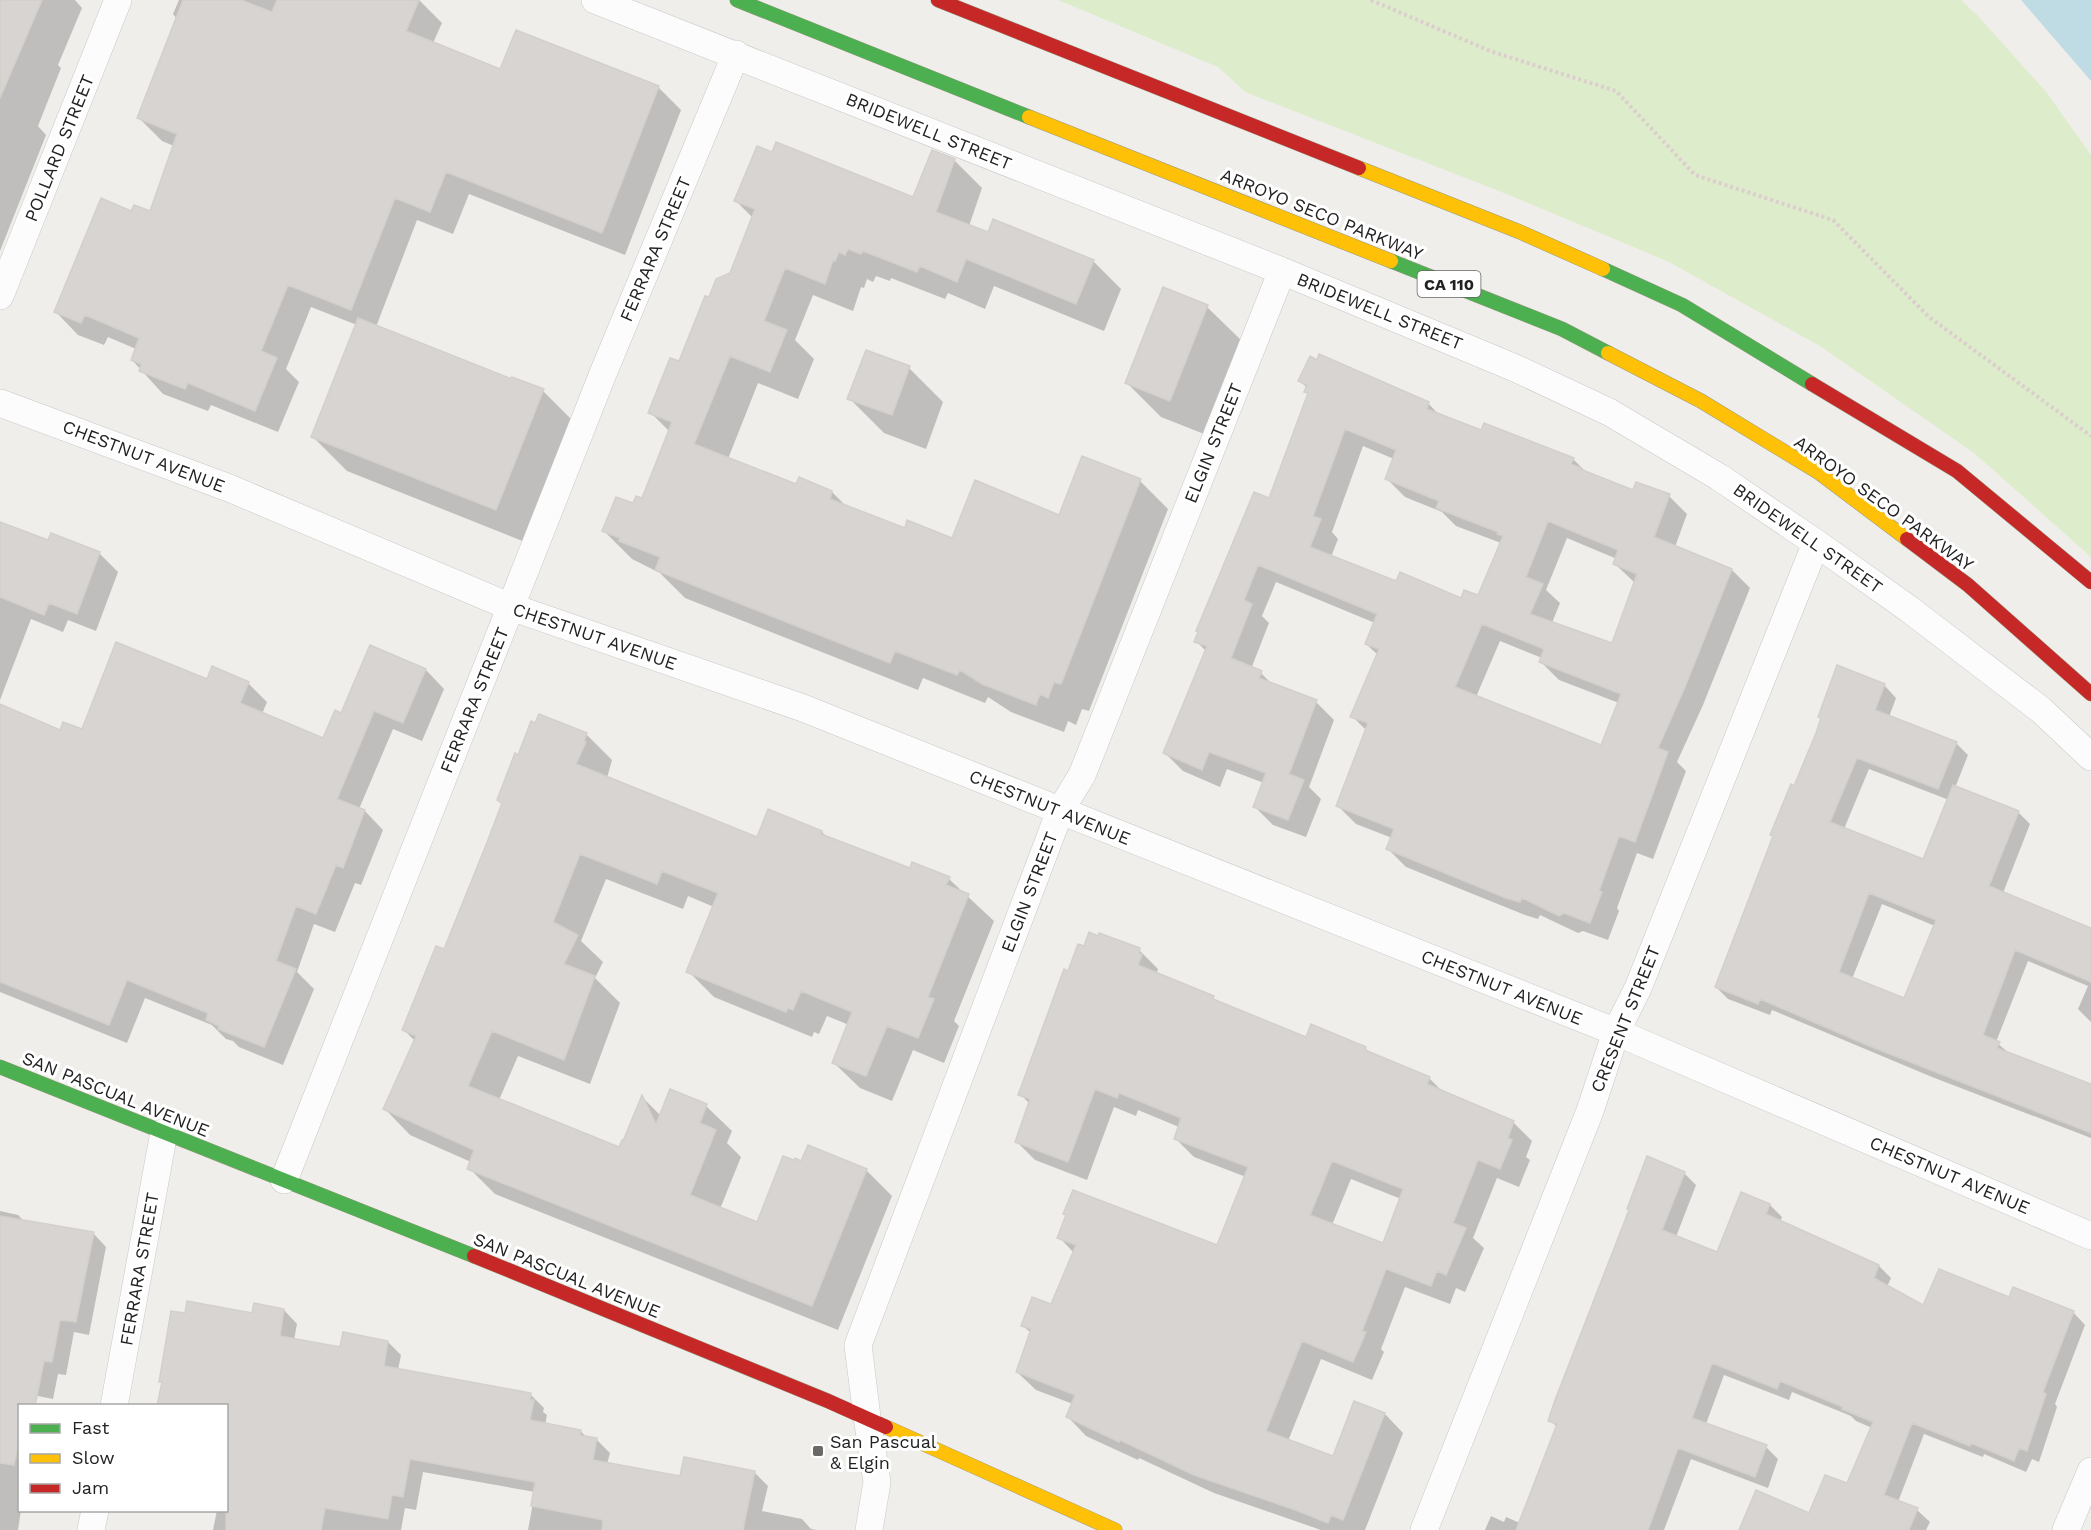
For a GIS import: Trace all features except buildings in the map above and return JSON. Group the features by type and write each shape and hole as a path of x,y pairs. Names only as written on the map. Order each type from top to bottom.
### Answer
{"main road":[{"name":"ARROYO SECO PARKWAY","path":"737,0 1562,329 1701,401 1818,472 1968,585 2091,694"},
{"path":"938,0 1509,228 1682,305 1957,471 2091,582"},
{"name":"SAN PASCUAL AVENUE","path":"0,1067 479,1258 867,1418 1115,1530"}],"street":[{"name":"POLLARD STREET","path":"0,296 118,0"},
{"name":"BRIDEWELL STREET","path":"595,0 1282,271 1515,368 1609,412 1719,477 1909,609 2041,710 2091,757"},
{"name":"FERRARA STREET","path":"284,1180 609,360 736,54"},
{"name":"ELGIN STREET","path":"869,1530 877,1482 858,1345 1060,811 1082,775 1282,271"},
{"name":"CHESTNUT AVENUE","path":"0,403 229,488 511,607 802,708 1616,1032 2091,1236"},
{"name":"CRESENT STREET","path":"1425,1530 1590,1111 1616,1032 1638,988 1816,543"},
{"name":"FERRARA STREET","path":"114,1404 164,1132"},
{"path":"2066,1530 2091,1471"},
{"path":"91,1530 95,1512"}],"path":[{"path":"1371,0 1490,51 1616,91 1695,175 1833,220 1929,317 2091,436"}],"green space":[{"path":"1058,0 1961,0 2047,93 2091,155 2091,557 1974,453 1820,346 1669,262 1504,193 1245,92 1218,67"}],"water":[{"path":"2021,0 2091,0 2091,81"}],"traffic: fast":[{"path":"737,0 1029,117"},
{"path":"1391,261 1562,329 1608,353"},
{"path":"1603,269 1682,305 1812,384"},
{"path":"0,1067 474,1256"}],"traffic: slow":[{"path":"1029,117 1391,261"},
{"path":"1359,168 1520,232 1603,269"},
{"path":"1608,353 1701,401 1818,472 1907,539"},
{"path":"886,1427 1115,1530"}],"traffic: jam":[{"path":"938,0 1359,168"},
{"path":"1812,384 1957,471 2091,582"},
{"path":"1907,539 1968,585 2091,694"},
{"path":"474,1256 886,1427"}],"place":[{"name":"San Pascual & Elgin","path":"818,1451"}]}
